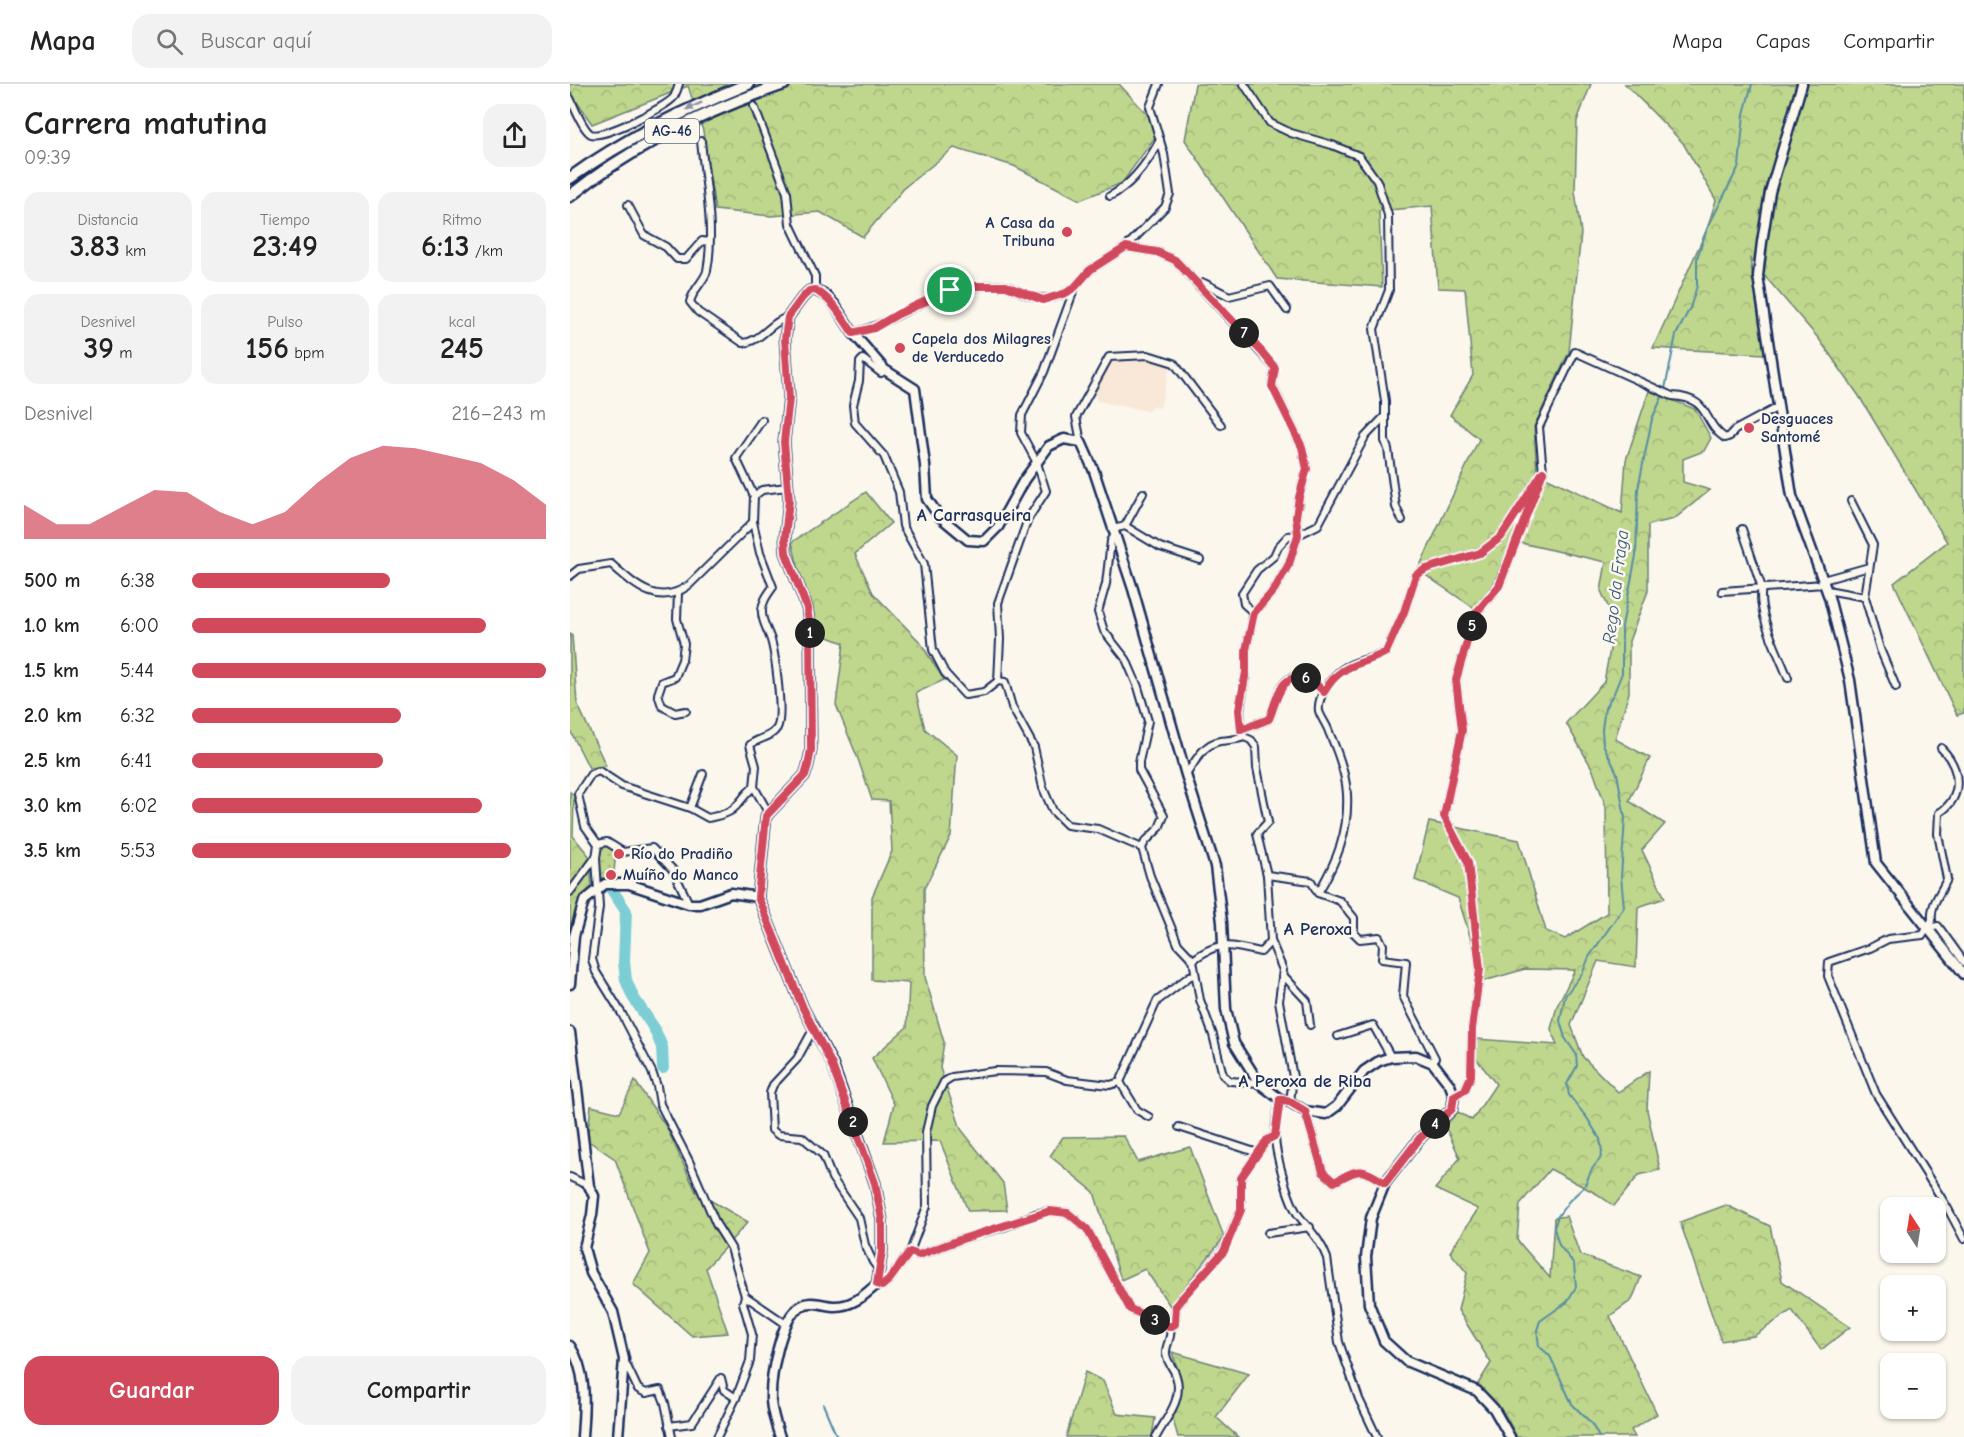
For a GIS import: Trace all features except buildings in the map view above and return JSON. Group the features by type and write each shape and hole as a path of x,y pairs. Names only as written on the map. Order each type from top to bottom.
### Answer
{"highway":[{"name":"AG-46","path":"570,178 599,157 643,132 692,107 748,84"},
{"name":"AG-46","path":"570,196 628,155 693,120 784,84"}],"street":[{"path":"570,98 587,131 601,135 628,124 673,98 679,84"},
{"path":"853,333 874,328 950,290 974,286 1006,286 1043,300 1066,293 1075,287 1090,270 1126,247 1165,207 1170,194 1160,140 1150,107 1159,84"},
{"path":"1244,84 1270,123 1291,133 1359,156 1377,181 1388,215 1389,290 1374,329 1385,401 1385,441 1396,507 1402,520"},
{"path":"1802,84 1770,192 1758,276 1792,496 1825,584 1850,680 1876,863 1964,974"},
{"path":"754,106 787,193 790,224 815,276 815,290"},
{"path":"1110,196 1122,190 1150,158 1160,140"},
{"path":"701,141 710,228 707,273 692,292 690,302 698,312 743,343 751,343 782,318 788,317"},
{"path":"628,206 644,235 666,247 677,259 686,259 702,241 709,242"},
{"path":"1126,247 1157,252 1175,260 1262,352 1275,368 1272,386 1302,447 1307,469 1296,517 1298,535 1289,564 1274,590 1254,613 1246,650 1246,672 1239,710 1242,734 1256,747 1257,768 1268,822 1257,834 1267,875 1271,941 1283,970 1278,1001 1293,1077 1290,1102"},
{"path":"1199,287 1204,283 1229,296 1270,286 1287,310"},
{"path":"998,681 1000,639 998,603 1028,519 1046,491 1037,463 1022,433 1022,415 1044,372 1075,287"},
{"path":"780,1437 772,1413 771,1398 775,1365 786,1324 791,1314 800,1306 808,1303 847,1305 860,1299 877,1284 880,1270 882,1220 875,1183 831,1063 799,998 758,897 764,851 764,825 768,812 805,775 811,750 810,628 807,608 786,553 785,538 789,513 784,442 789,398 785,339 788,317 809,291 815,290 826,296 853,333 885,370 915,389 927,499 939,516 968,540 984,541 998,527 1024,480 1049,446 1064,439 1081,442"},
{"path":"1454,1096 1465,1090 1471,1076 1472,1029 1480,969 1468,862 1444,816 1462,730 1456,680 1475,614 1499,586 1543,472 1539,427 1575,352 1672,396 1688,396 1703,408 1718,434 1725,438 1735,430 1778,407"},
{"path":"1221,425 1174,363 1148,355 1109,357 1076,417 1081,442 1094,471 1133,589 1186,775 1215,866 1223,945 1226,1008 1234,1043 1259,1083 1280,1099 1305,1111 1326,1114 1337,1106 1364,1071 1379,1061 1391,1057 1416,1056 1432,1063 1450,1084 1454,1096 1452,1109 1420,1138 1385,1183 1371,1218 1366,1257 1369,1304 1384,1341 1406,1361 1477,1391 1494,1409 1510,1437"},
{"path":"885,370 881,373 863,359 860,362 859,381 853,405 855,423 884,456 899,492 903,526 924,564 933,650 945,673 965,695 984,692 998,681 1005,682 1012,707 1034,747 1042,788 1053,812 1067,825 1098,829 1142,848"},
{"path":"1254,613 1244,604 1242,592 1257,570 1274,556 1278,547 1288,536 1298,535 1318,525 1365,437 1385,416"},
{"path":"762,420 736,458 754,496 753,522 760,553 772,587 765,599 762,613 772,642 779,698 779,723 776,730 767,738 756,740 750,745 756,766 754,787 768,812"},
{"path":"1318,893 1339,854 1345,833 1347,813 1347,790 1341,764 1319,711 1320,698 1340,671 1357,662 1386,652 1404,612 1416,575 1426,569 1480,553 1501,537 1543,472"},
{"path":"754,496 762,490 788,487"},
{"path":"1143,493 1125,526 1114,532 1106,584 1098,612 1104,632 1126,659 1138,687 1148,721 1139,770 1164,816 1159,828 1142,848 1150,876 1178,944 1193,960 1200,1000 1214,1035 1223,1075 1230,1081 1259,1083"},
{"path":"1851,501 1873,545 1865,597 1880,649 1896,687"},
{"path":"570,576 579,569 611,564 632,583 651,594 678,593 753,522"},
{"path":"1125,526 1160,547 1200,560"},
{"path":"1743,529 1762,588 1760,597 1764,613 1788,678"},
{"path":"1722,591 1825,584 1869,567"},
{"path":"1825,584 1865,597"},
{"path":"678,593 677,618 684,644 682,660 675,677 662,682 658,694 662,706 675,713 686,711"},
{"path":"1186,775 1205,747 1217,741 1234,740 1269,719 1279,692 1286,682 1295,678 1307,678 1324,692"},
{"path":"1941,748 1956,767 1958,786 1954,800 1939,813 1938,834 1947,879 1934,902 1931,912 1932,920 1923,934 1888,939 1870,948 1829,962 1828,976 1876,1094 1947,1207 1964,1239"},
{"path":"717,1437 736,1398 750,1361 752,1334 743,1304 745,1296 731,1248 716,1224 690,1161 660,1104 652,1072 622,1014 596,972 592,959 598,907 596,858 598,844 585,826 578,794 591,774 598,771 622,786 690,808 708,818 723,815 734,809 747,792 754,787"},
{"path":"690,808 703,774"},
{"path":"598,844 607,842 623,852 652,848 674,870 689,904"},
{"path":"570,892 596,858"},
{"path":"1267,875 1311,881 1318,893 1340,902 1354,918 1354,933 1360,939 1379,937 1383,945 1382,958 1406,962 1403,996 1435,1058 1432,1063"},
{"path":"570,984 574,936 584,901 605,884 629,884 689,904 700,904 731,893 758,897"},
{"path":"1927,928 1938,926 1964,962"},
{"path":"1193,960 1206,950 1223,945 1260,952 1271,941"},
{"path":"877,1284 882,1286 889,1280 910,1252 927,1206 926,1132 932,1106 944,1082 952,1077 994,1071 1046,1072 1067,1080 1110,1085 1120,1082 1157,1001 1190,976 1195,975"},
{"path":"1282,975 1307,1001 1310,1025"},
{"path":"1338,1036 1373,1025 1391,1057"},
{"path":"814,1028 797,1059 773,1085 770,1093 771,1130 778,1135 802,1137 823,1155 832,1178 859,1218 865,1245 873,1262 880,1270"},
{"path":"570,1032 589,1186 594,1196 584,1248 591,1274 613,1312 624,1359 638,1389 646,1393 660,1390 672,1437"},
{"path":"1120,1082 1137,1110 1149,1118"},
{"path":"1280,1099 1275,1136 1276,1150 1287,1190 1297,1215 1310,1227 1323,1247 1327,1258 1339,1342 1359,1399 1377,1437"},
{"path":"1305,1111 1323,1172 1334,1182 1358,1170 1366,1171 1385,1183"},
{"path":"1179,1127 1258,1153"},
{"path":"1170,1327 1175,1324 1176,1305 1224,1251 1241,1210 1241,1178 1267,1140 1275,1136"},
{"path":"570,1177 589,1186"},
{"path":"910,1252 919,1255 1050,1211 1068,1213 1087,1229 1130,1309 1170,1327"},
{"path":"1268,1233 1310,1227"},
{"path":"745,1296 786,1324"},
{"path":"1156,1437 1172,1412 1178,1392 1176,1375 1165,1352 1171,1336 1170,1327"},
{"path":"570,1346 576,1355 581,1371 584,1398 582,1437"},
{"path":"618,1437 624,1359"},
{"path":"669,1426 692,1423 721,1378 724,1390 736,1398"}],"shaded area":[{"path":"1145,357 1171,363 1160,408 1153,406 1148,411 1097,401 1094,392 1109,359"}],"green space":[{"path":"570,84 1119,84 1161,129 1122,183 1080,200 1014,166 954,148 906,186 863,237 820,212 771,216 715,210 703,131 688,86 592,124 570,92"},
{"path":"1195,84 1591,84 1577,121 1575,191 1581,233 1569,352 1534,427 1537,473 1622,513 1626,460 1649,391 1695,409 1711,438 1704,451 1683,459 1683,482 1710,490 1674,519 1648,525 1648,591 1629,641 1629,693 1615,739 1650,758 1629,801 1665,824 1642,850 1665,898 1638,907 1636,967 1598,961 1571,1025 1583,1057 1618,1092 1649,1071 1647,1110 1660,1170 1639,1175 1614,1206 1597,1194 1550,1169 1520,1204 1517,1240 1550,1278 1554,1218 1566,1216 1580,1255 1641,1277 1632,1300 1610,1316 1657,1414 1631,1430 1635,1437 1517,1437 1504,1413 1478,1384 1491,1363 1458,1310 1467,1273 1450,1252 1478,1209 1435,1189 1460,1158 1445,1126 1458,1112 1472,1120 1496,1084 1475,1057 1477,1039 1557,1045 1551,1029 1557,1006 1575,970 1525,969 1484,981 1458,898 1415,880 1429,822 1519,840 1546,931 1565,939 1607,913 1606,807 1592,768 1566,723 1604,682 1615,622 1601,591 1606,562 1512,541 1493,585 1474,608 1418,570 1479,439 1450,415 1473,375 1465,289 1438,288 1432,206 1379,211 1382,287 1277,279 1185,140"},
{"path":"1625,84 1964,84 1964,713 1957,715 1894,583 1947,542 1859,396 1819,339 1750,259 1765,354 1653,348 1707,229 1716,200 1683,143"},
{"path":"866,492 891,523 855,554 873,593 920,642 944,680 916,693 925,729 957,755 951,836 924,889 925,977 944,1042 940,1068 961,1129 1003,1183 1007,1210 968,1211 940,1141 884,1142 894,1104 872,1058 907,1027 909,983 872,980 872,897 892,851 889,801 872,800 836,705 844,643 820,634 800,575 792,542"},
{"path":"570,634 572,635 577,703 606,766 589,768 570,730"},
{"path":"570,792 574,795 573,836 590,857 592,889 572,933 570,951"},
{"path":"606,845 613,847 616,851 614,872 607,874 608,879 599,878 600,848"},
{"path":"635,1081 667,1128 696,1192 748,1222 706,1268 728,1333 692,1336 633,1284 650,1253 615,1159 587,1140 591,1106 619,1113"},
{"path":"1124,1136 1138,1162 1190,1147 1224,1237 1170,1306 1145,1269 1121,1280 1094,1192 1050,1156 1063,1137"},
{"path":"1726,1205 1770,1226 1782,1281 1850,1327 1821,1350 1792,1310 1754,1336 1721,1341 1680,1222"},
{"path":"1172,1352 1249,1374 1216,1417 1238,1437 1178,1437 1173,1420 1181,1379"},
{"path":"1085,1372 1103,1381 1117,1414 1155,1418 1152,1437 1066,1437"}],"waterway":[{"name":"Rego da Fraga","path":"1665,389 1676,335 1690,308 1697,286 1697,258 1707,229 1739,166 1744,114 1752,84"},
{"name":"Rego da Fraga","path":"1599,1437 1591,1423 1572,1404 1550,1356 1539,1346 1537,1330 1540,1321 1567,1302 1576,1287 1574,1264 1559,1245 1554,1228 1558,1216 1569,1201 1584,1187 1602,1152 1600,1139 1569,1095 1567,1084 1577,1066 1576,1054 1565,1038 1560,1021 1565,996 1624,907 1621,877 1625,818 1617,773 1603,744 1602,729 1605,708 1622,673 1622,626 1636,556 1638,489 1652,419 1663,395"},
{"path":"610,887 626,911 624,962 626,980 633,997 654,1028 662,1047 663,1068"},
{"path":"823,1404 837,1437"}],"place":[{"name":"A Casa da Tribuna","path":"1067,232"},
{"name":"Capela dos Milagres de Verducedo","path":"900,348"},
{"name":"Desguaces Santomé","path":"1749,428"},
{"name":"Río do Pradiño","path":"619,854"},
{"name":"Muíño do Manco","path":"611,875"}],"district":[{"name":"A Carrasqueira","path":"974,515"},
{"name":"A Peroxa","path":"1318,929"},
{"name":"A Peroxa de Riba","path":"1305,1081"}],"route":[{"path":"1126,247 1157,252 1175,260 1275,368 1272,386 1302,447 1307,469 1296,517 1298,535 1289,564 1274,590 1254,613 1246,650 1246,672 1239,710 1241,730 1269,719 1279,692 1286,682 1295,678 1307,678 1324,692 1340,671 1357,662 1386,652 1404,612 1416,575 1426,569 1480,553 1501,537 1543,472 1499,586 1475,614 1456,680 1462,730 1444,816 1468,862 1480,969 1472,1029 1471,1076 1465,1090 1454,1096 1452,1109 1420,1138 1385,1183 1366,1171 1358,1170 1334,1182 1323,1172 1305,1111 1280,1099 1275,1136 1267,1140 1241,1178 1241,1210 1224,1251 1176,1305 1175,1324 1170,1327 1130,1309 1087,1229 1077,1219 1061,1211 1035,1215 919,1255 910,1252 889,1280 882,1286 877,1284 882,1252 882,1220 875,1183 831,1063 803,1008 758,897 766,816 805,775 811,750 810,628 807,608 786,553 785,538 789,513 784,442 789,398 785,339 788,317 809,291 815,290 834,304 853,333 874,328 950,290 974,286 1006,286 1043,300 1066,293 1075,287 1090,270 1126,247"}]}
